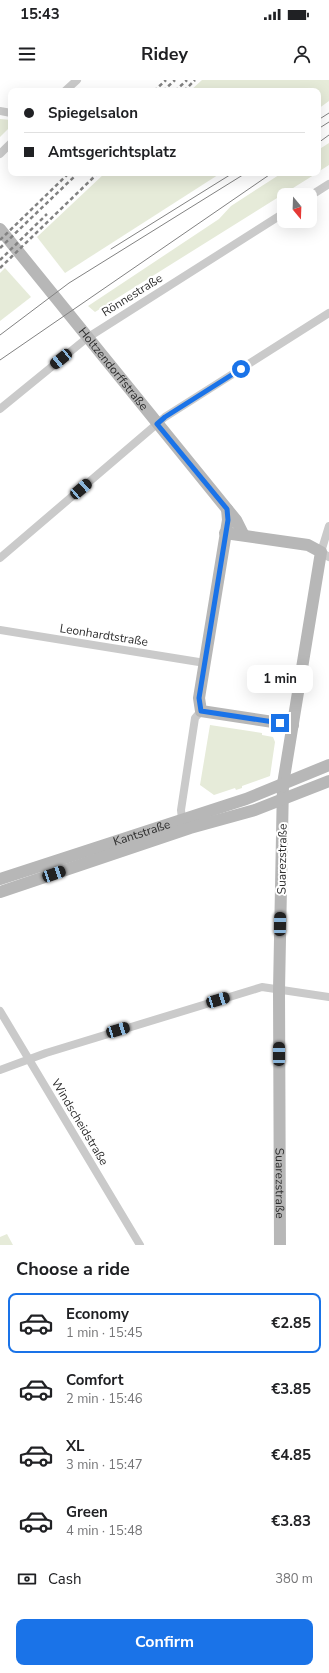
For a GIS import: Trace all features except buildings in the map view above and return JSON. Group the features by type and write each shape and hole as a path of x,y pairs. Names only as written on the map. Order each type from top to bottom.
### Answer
{"street":[{"path":"68,88 76,80"},
{"path":"0,154 8,146"},
{"path":"317,192 329,184"},
{"name":"Rönnestraße","path":"0,409 87,338 277,217"},
{"name":"Holtzendorffstraße","path":"0,230 236,520 243,534"},
{"path":"0,558 165,417 329,313"},
{"path":"182,819 181,810 195,718 200,708 205,663 228,520 227,509"},
{"name":"Suarezstraße","path":"280,1245 279,990 283,784 329,526"},
{"path":"225,533 243,534 308,545 325,554"},
{"name":"Leonhardtstraße","path":"0,630 205,663"},
{"path":"200,708 293,725"},
{"name":"Kantstraße","path":"0,879 246,799 329,765"},
{"name":"Kantstraße","path":"0,892 190,828 228,819 283,800 329,781"},
{"path":"0,1070 29,1059 262,987 329,997"},
{"name":"Windscheidstraße","path":"0,1011 140,1245"}],"green space":[{"path":"202,80 329,80 329,101 321,107 321,88 193,88"},
{"path":"0,119 8,120 8,129 0,137"},
{"path":"329,143 329,165 321,170 321,148"},
{"path":"102,176 216,176 65,273 37,237"},
{"path":"277,176 312,176 293,188 277,188 277,198 95,312 88,306 219,219 231,206"},
{"path":"5,268 31,297 0,321 0,273"},
{"path":"210,725 262,733 262,735 273,737 275,742 270,776 242,786 242,788 236,790 235,788 214,795 200,785"},
{"path":"7,1234 13,1245 0,1245 0,1237"}],"tram line":[{"path":"321,118 329,113"},
{"path":"321,127 329,122"},
{"path":"321,141 329,135"},
{"path":"111,249 228,176"},
{"path":"0,335 69,283 241,176"},
{"path":"0,360 268,176"}],"railway":[{"path":"157,88 166,80"},
{"path":"166,88 175,80"},
{"path":"178,88 187,80"},
{"path":"187,88 195,80"},
{"path":"0,240 66,176"},
{"path":"0,248 75,176"},
{"path":"0,268 95,176"},
{"path":"0,260 47,214"}],"route":[{"path":"241,369 165,417 157,424 227,509 228,520 199,698 199,706 201,711 280,723"}]}
